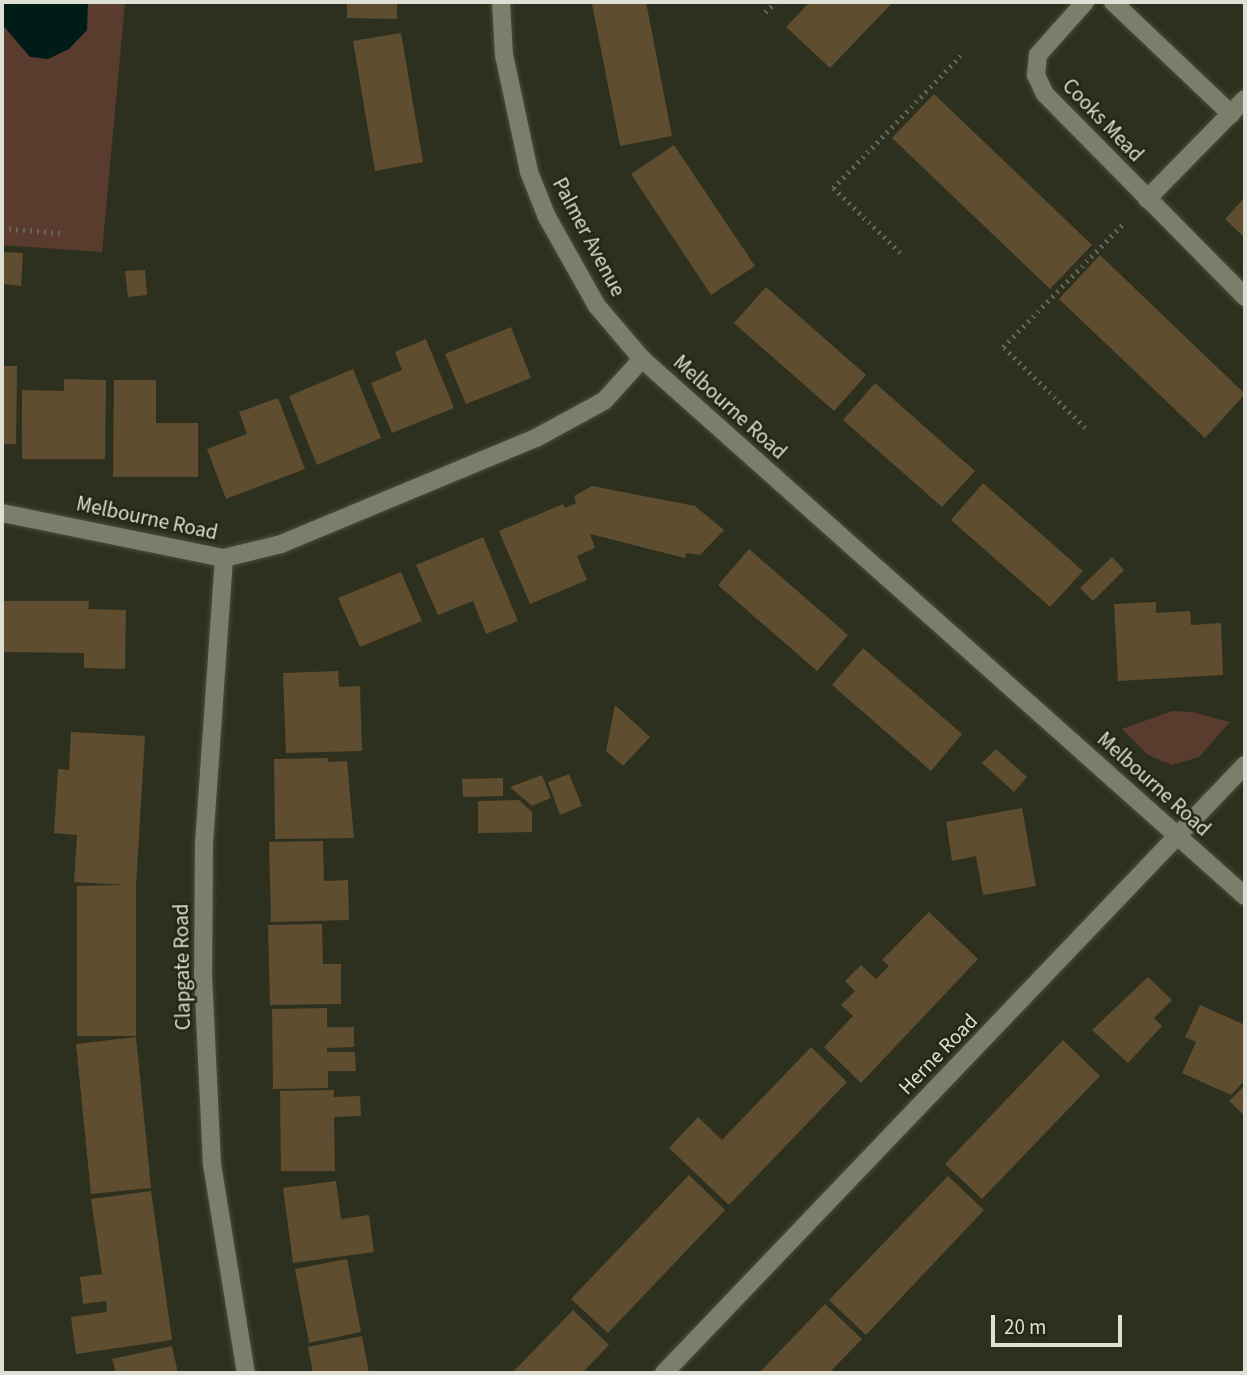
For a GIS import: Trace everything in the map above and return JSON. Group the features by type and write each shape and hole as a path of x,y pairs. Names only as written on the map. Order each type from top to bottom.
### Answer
{"street":[{"name":"Palmer Avenue","path":"501,2 504,54 529,172 547,217 597,306 642,359"},
{"name":"Cooks Mead","path":"1085,2 1038,55 1036,75 1045,94 1245,297"},
{"path":"1113,2 1231,114"},
{"path":"1147,199 1245,99"},
{"name":"Melbourne Road","path":"2,513 224,558 281,544 536,438 604,401 642,359 1245,896"},
{"name":"Clapgate Road","path":"224,558 204,843 203,974 212,1164 246,1373"},
{"name":"Herne Road","path":"664,1373 1245,765"}],"path":[{"path":"765,12 776,2"},
{"path":"900,253 833,188 961,55"},
{"path":"1085,428 1003,347 1147,199"},
{"path":"2,228 60,233"}],"shaded area":[{"path":"2,2 125,2 102,252 2,245"},
{"path":"1172,711 1192,712 1230,722 1199,757 1172,765 1148,755 1122,729"}],"water":[{"path":"3,2 88,2 87,30 69,49 48,59 30,57 2,24"}],"building":[{"path":"347,2 397,2 397,19 347,18"},
{"path":"646,2 672,136 620,146 592,4"},
{"path":"810,2 893,2 830,68 786,27"},
{"path":"401,33 423,162 375,171 353,41"},
{"path":"934,94 1092,245 1050,289 892,138"},
{"path":"674,145 755,266 711,295 631,174"},
{"path":"1245,197 1245,238 1225,219"},
{"path":"2,252 23,253 21,286 2,284"},
{"path":"1100,255 1245,394 1205,438 1059,299"},
{"path":"145,270 147,295 128,297 125,271"},
{"path":"766,287 866,375 834,411 734,323"},
{"path":"511,327 531,378 466,404 445,354"},
{"path":"426,339 454,408 392,433 371,383 402,370 395,352"},
{"path":"2,366 17,366 16,444 2,444"},
{"path":"353,369 381,438 317,465 289,396"},
{"path":"64,379 106,380 105,459 22,459 22,390 64,391"},
{"path":"114,380 156,380 156,423 198,423 198,477 113,477"},
{"path":"875,383 975,471 942,507 843,420"},
{"path":"278,398 305,469 226,499 207,449 247,434 239,412"},
{"path":"983,483 1083,571 1050,607 951,520"},
{"path":"592,486 695,506 724,530 700,555 686,553 685,558 590,534 595,548 577,556 587,580 530,604 499,531 563,504 565,508 576,503 574,496"},
{"path":"483,537 518,621 486,634 473,601 438,615 416,565"},
{"path":"749,549 848,635 817,671 718,585"},
{"path":"1112,557 1124,570 1093,601 1080,588"},
{"path":"401,572 422,621 360,647 338,598"},
{"path":"2,601 89,601 88,609 126,610 125,669 84,668 84,653 2,652"},
{"path":"1156,602 1156,613 1190,611 1191,625 1221,623 1223,675 1118,681 1114,604"},
{"path":"863,648 962,734 931,771 832,685"},
{"path":"338,671 339,687 360,686 362,751 286,753 283,673"},
{"path":"615,705 650,737 623,766 606,751"},
{"path":"71,732 145,736 136,886 136,1036 77,1036 77,886 126,885 74,882 77,835 54,833 58,769 69,770"},
{"path":"996,749 1027,777 1014,792 982,763"},
{"path":"328,758 328,762 347,761 354,838 275,839 274,759"},
{"path":"569,774 582,806 560,815 548,782"},
{"path":"542,775 551,798 532,806 510,787"},
{"path":"503,778 503,796 463,797 462,779"},
{"path":"519,800 532,812 532,832 478,833 478,801"},
{"path":"1022,808 1036,886 983,895 976,856 952,861 946,822"},
{"path":"323,841 324,881 348,880 349,920 271,922 269,842"},
{"path":"929,912 978,959 861,1083 824,1047 853,1016 841,1005 855,991 845,981 861,965 876,979 889,966 882,960"},
{"path":"322,924 323,964 341,964 341,1004 270,1005 268,925"},
{"path":"1148,977 1172,1000 1154,1018 1162,1026 1128,1063 1092,1030"},
{"path":"1200,1005 1245,1025 1245,1080 1231,1095 1182,1073 1196,1042 1185,1037"},
{"path":"327,1008 327,1027 354,1027 354,1047 327,1048 327,1052 355,1052 356,1071 328,1071 328,1088 273,1089 272,1009"},
{"path":"136,1037 151,1188 91,1194 76,1044"},
{"path":"1063,1040 1100,1076 982,1199 945,1164"},
{"path":"811,1047 847,1082 729,1205 669,1148 698,1117 722,1140"},
{"path":"1245,1085 1245,1116 1229,1101"},
{"path":"334,1090 334,1097 360,1096 361,1116 334,1117 335,1171 281,1171 280,1091"},
{"path":"689,1175 725,1210 608,1333 571,1299"},
{"path":"948,1176 984,1210 866,1335 829,1300"},
{"path":"336,1181 341,1219 369,1215 374,1252 293,1263 283,1188"},
{"path":"151,1191 172,1340 76,1354 71,1317 107,1312 106,1301 83,1304 80,1277 102,1274 91,1199"},
{"path":"347,1259 361,1332 309,1343 295,1269"},
{"path":"825,1304 862,1339 829,1373 759,1373"},
{"path":"573,1310 609,1345 582,1373 512,1373"},
{"path":"362,1336 369,1373 313,1373 308,1347"},
{"path":"172,1346 178,1373 116,1373 112,1359"}]}
